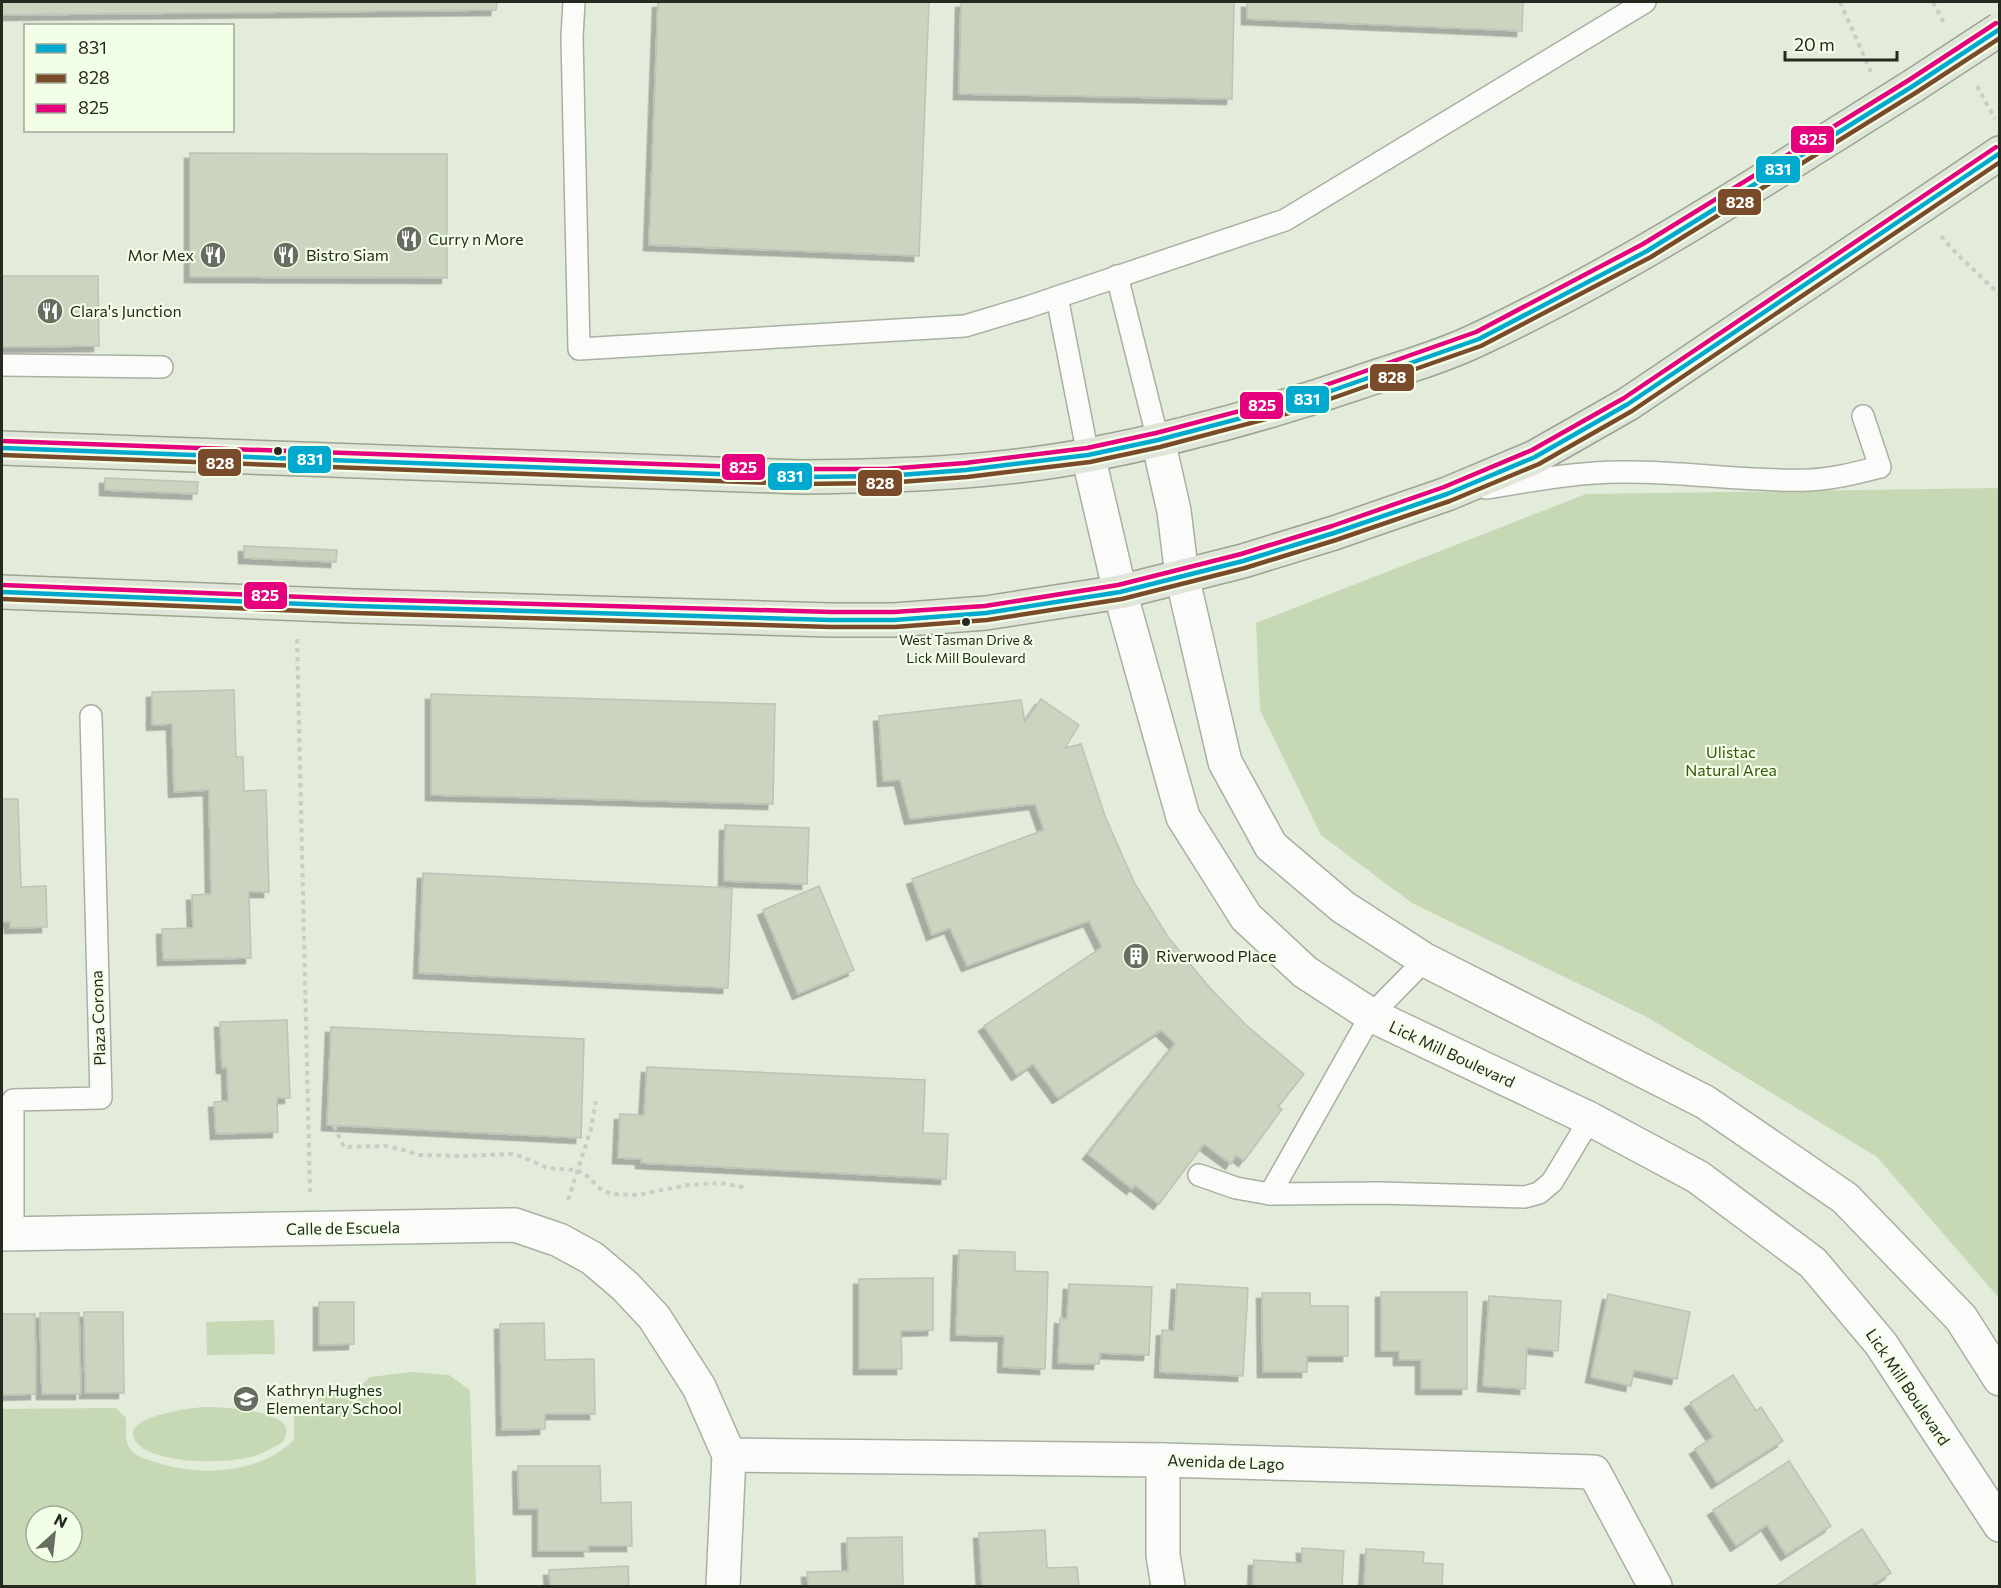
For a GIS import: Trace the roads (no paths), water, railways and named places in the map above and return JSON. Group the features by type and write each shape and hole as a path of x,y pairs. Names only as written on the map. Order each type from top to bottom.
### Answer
{"main road":[{"path":"2,448 801,477 886,476 1088,455 1158,440 1291,405 1479,339 1647,251 2000,29"},
{"path":"2,592 354,606 894,620 986,613 1120,592 1243,561 1334,533 1447,494 1535,457 1628,404 2000,153"},
{"path":"1158,440 1174,511 1182,576 1225,762 1271,846 1343,907 1425,960 1705,1102 1845,1198 1961,1318 2000,1379"},
{"name":"Lick Mill Boulevard","path":"1088,455 1120,592 1183,817 1246,916 1305,972 1371,1015 1590,1119 1698,1177 1813,1263 1881,1344 2000,1525"},
{"name":"Calle de Escuela","path":"7,1234 515,1225 559,1240 592,1258 625,1286 654,1317 699,1387 729,1455"},
{"path":"723,1587 729,1455"},
{"name":"Avenida de Lago","path":"729,1455 1162,1460 1594,1472 1655,1587"},
{"path":"1162,1460 1163,1555 1168,1587"}],"lane":[{"path":"574,2 572,37 579,349 965,326 1057,297 1285,220 1645,2"},
{"path":"1118,276 1158,440"},
{"path":"1057,297 1088,455"},
{"path":"2,365 162,367"},
{"path":"1447,494 1578,474 1621,471 1779,480 1843,477 1880,467 1863,416"},
{"name":"Plaza Corona","path":"7,1234 13,1100 101,1098 91,716"},
{"path":"1270,1194 1371,1015 1425,960"},
{"path":"1199,1175 1236,1188 1270,1194 1378,1193 1525,1197 1539,1193 1552,1182 1590,1119"}],"place":[{"name":"Curry n More","path":"409,239"},
{"name":"Mor Mex","path":"213,255"},
{"name":"Bistro Siam","path":"286,255"},
{"name":"Clara's Junction","path":"50,311"},
{"name":"West Tasman Drive & Lick Mill Boulevard","path":"966,622"},
{"name":"Riverwood Place","path":"1136,956"},
{"name":"Kathryn Hughes Elementary School","path":"246,1399"}],"park label":[{"name":"Ulistac Natural Area","path":"1731,761"}]}
